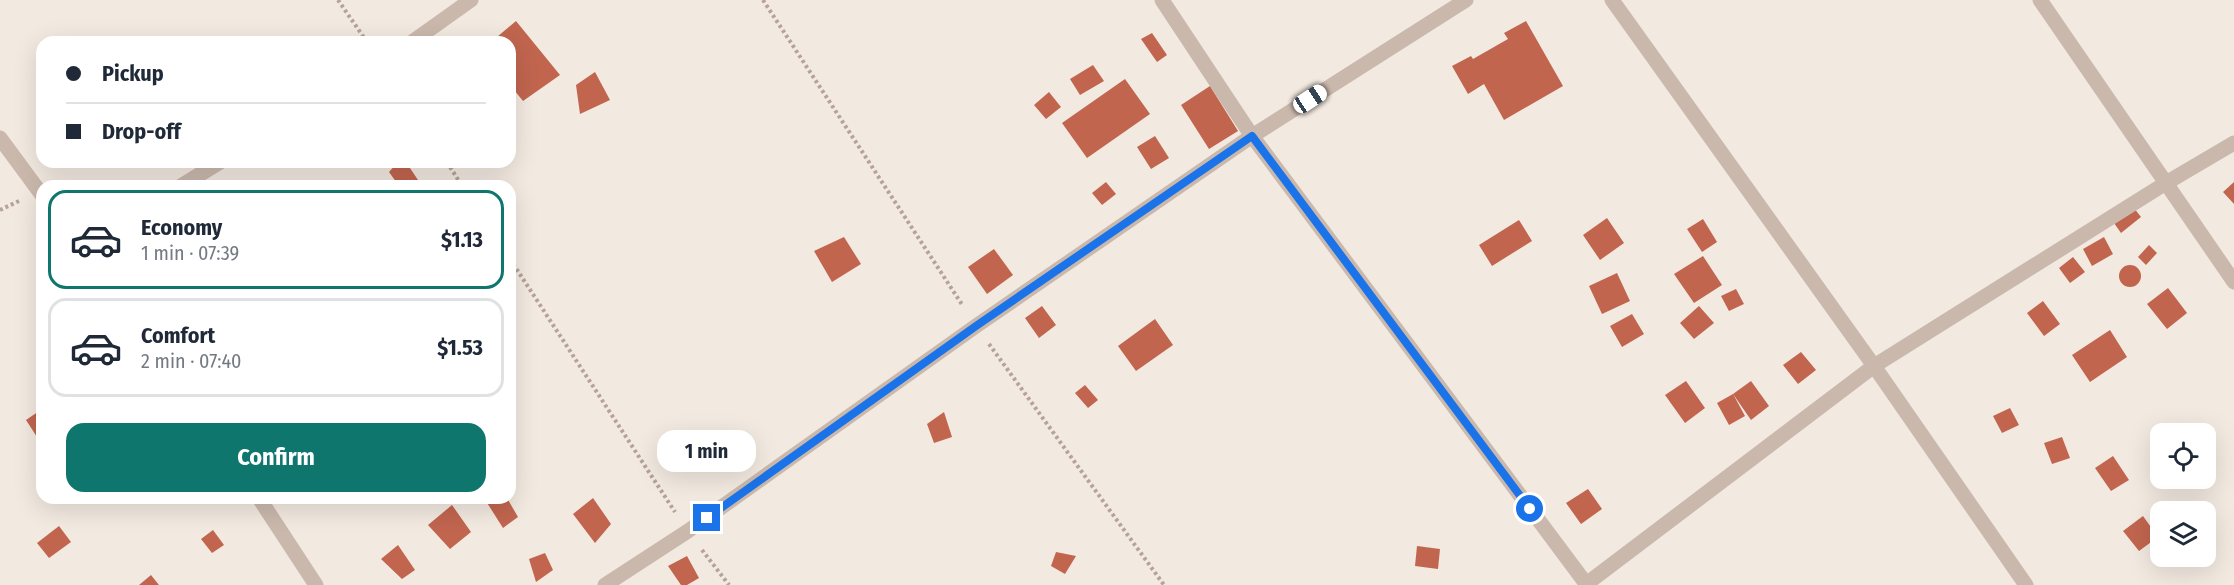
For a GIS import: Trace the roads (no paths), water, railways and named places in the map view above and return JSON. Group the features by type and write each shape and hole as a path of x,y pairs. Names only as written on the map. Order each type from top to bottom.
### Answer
{"street":[{"path":"420,36 471,0"},
{"path":"1162,0 1252,136 1586,585 1874,366 2166,183 2234,143"},
{"path":"605,585 688,531 976,326 1252,136 1466,0"},
{"path":"1612,0 1874,366 2026,585"},
{"path":"2040,0 2234,282"},
{"path":"0,138 36,187"},
{"path":"191,180 210,168"},
{"path":"263,504 316,585"}]}
